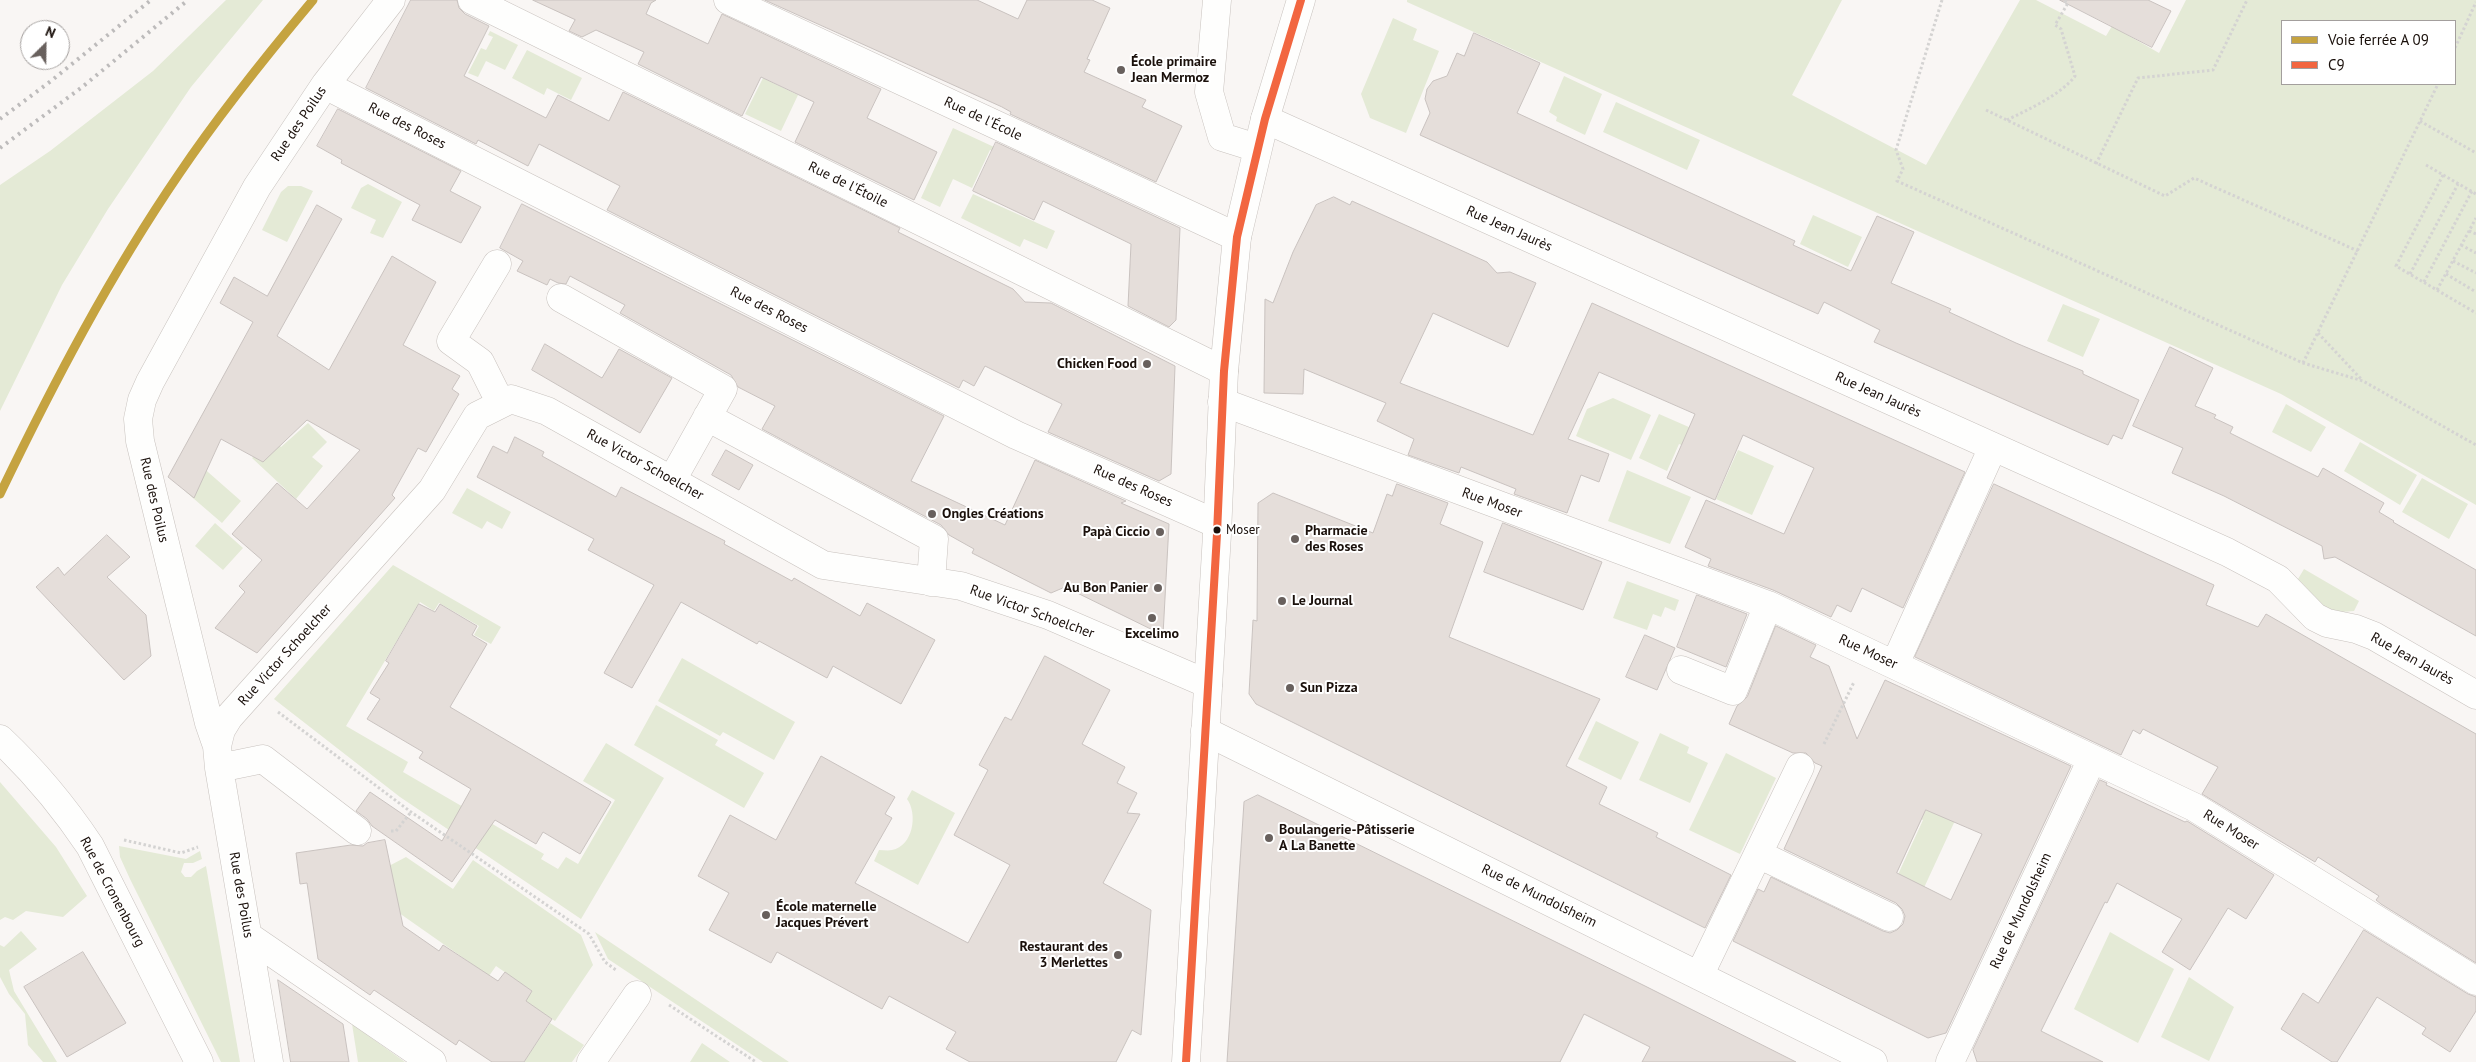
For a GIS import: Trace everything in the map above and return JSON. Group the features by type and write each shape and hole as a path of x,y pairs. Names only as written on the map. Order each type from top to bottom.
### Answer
{"street":[{"name":"Rue des Poilus","path":"269,1062 218,757 154,506 140,441 138,419 142,400 150,382 257,187 325,84 391,0"},
{"name":"Rue de l'Étoile","path":"472,0 1224,371"},
{"name":"Rue de l'École","path":"728,0 1237,237"},
{"path":"1217,0 1209,92 1222,137 1257,148"},
{"path":"1186,1062 1217,524 1222,402 1237,237 1257,148 1301,0"},
{"name":"Rue des Roses","path":"325,84 1016,435 1217,524"},
{"name":"Rue Jean Jaurès","path":"1265,119 2227,552 2278,580 2315,617 2327,623 2356,629 2374,636 2476,695"},
{"path":"497,264 451,341 480,362 501,404"},
{"path":"562,298 723,388 672,480"},
{"name":"Rue Victor Schoelcher","path":"218,757 221,730 251,692 432,490 477,416 511,399 547,411 823,565 961,586 1048,615 1208,684"},
{"name":"Rue Moser","path":"1222,402 1768,605 2194,807 2476,981"},
{"path":"707,417 934,539 931,582"},
{"path":"1895,664 1993,447"},
{"path":"1681,670 1733,691 1768,605"},
{"name":"Rue de Mundolsheim","path":"1205,731 1873,1062"},
{"name":"Rue de Cronenbourg","path":"0,739 44,785 69,815 90,846 199,1062"},
{"path":"218,757 263,759 357,831"},
{"name":"Rue de Mundolsheim","path":"1950,1062 2092,759"},
{"path":"1700,976 1800,767"},
{"path":"1758,854 1889,917"},
{"path":"248,936 432,1062"},
{"path":"591,1062 637,995"}],"path":[{"path":"1942,0 1896,150 1903,169 1897,180 2303,363 2363,381 2476,445"},
{"path":"2007,120 2035,106 2070,82 2074,76 2061,29 2055,25 2068,3 2062,0"},
{"path":"2096,164 2138,78 2213,70 2248,0"},
{"path":"2456,46 2476,2"},
{"path":"2303,363 2438,85"},
{"path":"1986,110 2165,196 2194,178 2358,251"},
{"path":"2420,121 2476,153"},
{"path":"2426,165 2476,194"},
{"path":"2443,175 2396,266 2476,313"},
{"path":"2410,274 2458,184"},
{"path":"2424,282 2472,191"},
{"path":"2437,290 2476,218"},
{"path":"2469,231 2476,234"},
{"path":"2461,245 2476,253"},
{"path":"2453,261 2476,273"},
{"path":"2446,274 2476,292"},
{"path":"2318,333 2363,381"},
{"path":"1800,767 1814,766 1858,675 1843,666 1853,645"},
{"path":"251,692 411,812 589,934 604,962 620,972"},
{"path":"90,846 108,839 119,838 181,853 205,844 234,856"},
{"path":"667,1003 756,1062"}],"green space":[{"path":"226,0 263,0 191,87 108,209 62,285 0,411 0,185 50,151 153,71"},
{"path":"1407,0 1842,0 1792,95 1926,165 2020,0 2036,0 2106,36 2112,26 2159,53 2186,0 2476,0 2476,505 2281,394 1407,2"},
{"path":"1393,18 1417,29 1413,40 1439,51 1406,133 1370,118 1361,94"},
{"path":"490,31 518,45 505,70 486,61 478,77 468,73 481,48 486,50 493,37 488,35"},
{"path":"527,50 582,78 571,100 547,88 544,95 512,78"},
{"path":"1564,76 1602,94 1585,135 1556,121 1557,117 1549,112"},
{"path":"763,78 798,95 781,131 745,114"},
{"path":"1616,102 1700,140 1687,170 1603,132"},
{"path":"953,128 1007,153 1005,156 990,150 972,188 953,179 940,207 921,198"},
{"path":"368,184 402,202 383,238 370,233 376,220 351,208 361,188"},
{"path":"288,186 301,186 313,191 287,242 262,230 281,192"},
{"path":"973,194 1055,231 1047,249 1024,239 1020,247 961,218"},
{"path":"1813,215 1862,237 1848,267 1800,244"},
{"path":"2063,304 2100,319 2083,357 2047,341"},
{"path":"1613,398 1651,415 1631,460 1576,436 1587,409"},
{"path":"2286,404 2326,427 2311,452 2272,432"},
{"path":"1659,414 1698,431 1691,449 1679,444 1667,471 1639,458"},
{"path":"308,423 327,442 312,457 323,466 296,499 252,458 273,439 281,447"},
{"path":"2360,442 2417,475 2400,505 2344,471"},
{"path":"1738,450 1774,466 1752,515 1716,499"},
{"path":"200,465 241,501 222,523 186,492"},
{"path":"1627,470 1691,497 1670,544 1608,521"},
{"path":"2422,478 2468,504 2449,539 2402,512"},
{"path":"467,488 511,512 502,529 487,521 482,529 452,513"},
{"path":"215,523 243,548 223,570 195,546"},
{"path":"393,565 501,627 491,644 474,635 479,626 439,603 434,611 420,602 346,726 408,762 403,772 544,854 541,859 558,869 566,857 578,864 615,800 583,781 606,743 664,778 581,919 400,797 274,699"},
{"path":"2304,569 2359,601 2354,611 2330,613 2298,579"},
{"path":"1627,581 1679,600 1675,611 1665,607 1661,617 1653,614 1647,630 1613,618"},
{"path":"682,658 795,722 774,760 723,732 720,736 658,701"},
{"path":"656,705 718,740 715,745 764,773 744,808 634,745"},
{"path":"1596,721 1639,742 1621,780 1578,759"},
{"path":"1660,733 1689,747 1687,753 1708,763 1690,803 1639,780"},
{"path":"1830,745 1959,812 1916,905 1890,892 1923,820 1872,795 1874,791 1820,766"},
{"path":"1726,753 1776,778 1740,854 1689,830"},
{"path":"0,782 56,847 87,896 63,917 26,911 13,920 5,917 0,920"},
{"path":"912,790 955,813 918,885 874,861 879,850 890,850 899,847 909,836 913,821 907,799"},
{"path":"119,846 186,859 200,851 202,859 193,863 184,863 181,872 185,877 191,877 206,866 240,1062 221,1062 130,879 120,857"},
{"path":"406,857 453,889 473,860 581,935 593,965 555,1021 525,1001 532,991 496,966 489,976 392,908 387,867"},
{"path":"21,931 37,949 9,970 14,991 57,1062 43,1062 28,1045 25,1014 9,994 0,977 0,945 4,947"},
{"path":"595,932 789,1062 763,1062 608,959"},
{"path":"2110,932 2174,969 2138,1043 2074,1009"},
{"path":"2189,977 2234,1007 2209,1061 2161,1037"},
{"path":"550,1023 584,1045 572,1062 524,1062"},
{"path":"352,1024 405,1062 358,1062"},
{"path":"702,1043 730,1062 690,1062"}],"building":[{"path":"411,0 457,0 459,8 465,14 489,26 464,76 546,118 558,95 609,121 623,92 900,228 898,232 1013,289 1025,302 1051,303 1175,366 1171,474 1159,481 1048,432 1062,404 985,366 974,386 963,380 959,388 607,210 620,186 539,144 528,166 478,140 476,144 366,88"},
{"path":"533,0 656,0 651,3 646,14 708,44 722,14 881,89 867,118 937,152 914,200 795,142 814,102 761,77 742,116 638,64 644,52 596,30 582,37 569,31 575,20"},
{"path":"765,0 977,0 1018,19 1027,0 1092,0 1110,8 1087,59 1090,60 1084,72 1146,100 1142,107 1182,126 1156,182 1010,114 1011,112 1002,107"},
{"path":"2060,0 2148,0 2171,11 2152,47"},
{"path":"1474,33 1540,63 1517,113 1795,241 1793,245 1851,271 1877,216 1914,232 1891,283 1951,309 1949,312 2016,343 2083,371 2083,374 2139,400 2122,439 2113,435 2108,445 2087,436 1874,342 1880,330 1824,302 1818,314 1420,135 1430,113 1425,99 1427,89 1433,81 1447,76 1457,53 1464,56"},
{"path":"338,109 461,171 450,191 481,207 461,243 412,220 420,205 341,163 342,160 317,146"},
{"path":"996,142 1180,228 1176,320 1169,327 1128,306 1131,244 1043,201 1034,220 973,191"},
{"path":"1334,197 1350,205 1352,201 1487,262 1497,273 1510,272 1536,283 1508,347 1433,313 1400,383 1533,435 1592,303 1965,472 1903,608 1862,588 1851,612 1837,605 1831,617 1773,590 1708,566 1711,559 1685,547 1706,500 1784,534 1814,468 1743,435 1715,500 1697,492 1667,478 1695,414 1599,372 1568,439 1609,454 1599,482 1581,475 1567,513 1514,494 1516,489 1461,467 1459,473 1408,455 1414,439 1377,421 1386,403 1304,369 1303,394 1264,393 1265,299 1273,303 1293,252 1316,205"},
{"path":"522,204 944,416 911,481 1005,525 1035,460 1126,501 1121,503 1169,524 1163,635 1065,587 1051,593 972,553 974,549 949,535 941,525 762,429 775,406 738,387 731,375 620,313 625,305 570,276 566,284 550,279 547,285 517,271 523,261 500,248"},
{"path":"317,205 342,219 277,336 329,370 392,256 436,282 403,345 460,376 452,389 459,394 426,452 418,448 392,495 395,498 257,653 215,628 245,592 239,586 262,560 232,534 277,483 307,509 360,450 307,420 263,462 221,439 194,498 168,477 253,322 220,303 234,277 267,296"},
{"path":"545,344 602,378 619,349 672,378 640,433 532,370"},
{"path":"2170,347 2213,368 2195,406 2216,415 2214,418 2233,427 2230,433 2318,477 2323,468 2384,503 2379,512 2393,522 2476,570 2476,636 2335,557 2324,559 2322,546 2224,496 2172,473 2183,448 2133,426"},
{"path":"515,437 544,452 542,456 616,497 621,487 725,541 724,544 792,581 794,578 860,616 867,603 935,640 901,704 833,666 827,678 759,641 757,644 681,602 632,688 604,673 654,585 588,550 594,539 477,477 493,446 507,453"},
{"path":"726,450 753,465 739,490 712,475"},
{"path":"1397,484 1448,503 1440,524 1483,542 1449,637 1600,699 1566,766 1607,787 1599,804 1658,833 1656,837 1731,875 1705,928 1256,704 1249,694 1253,620 1257,621 1258,503 1273,493 1373,533 1387,494 1392,496"},
{"path":"1994,484 2214,585 2206,605 2258,627 2266,614 2476,734 2476,963 2381,904 2376,900 2379,896 2318,857 2315,862 2202,794 2218,767 2143,729 2140,734 2133,730 2121,755 1915,657"},
{"path":"1503,523 1602,562 1583,610 1484,572"},
{"path":"107,535 130,557 107,577 146,615 151,656 124,680 36,587 58,567 64,575"},
{"path":"1697,595 1747,614 1726,667 1677,647"},
{"path":"419,604 435,612 440,604 477,626 472,635 487,644 450,707 611,802 580,854 543,832 536,844 495,820 452,882 372,826 367,819 356,811 370,792 442,841 471,789 419,758 423,752 367,719 380,699 370,693 389,663 386,661"},
{"path":"1776,626 1816,645 1810,657 1829,666 1857,739 1885,680 2071,766 1946,1033 1928,1038 1733,941 1758,889 1764,892 1771,877 1883,931 1890,933 1897,930 1903,924 1905,916 1902,909 1896,903 1784,849 1822,766 1815,763 1806,753 1793,753 1729,724 1737,706 1747,697","holes":["1926,810 1982,834 1951,900 1897,873"]},
{"path":"1645,635 1675,648 1657,690 1626,677"},
{"path":"1045,656 1110,690 1082,744 1125,767 1117,783 1137,793 1127,813 1140,814 1103,883 1151,910 1141,1035 1132,1030 1116,1062 970,1062 946,1049 956,1032 889,996 882,1009 777,952 771,963 709,930 729,893 698,876 730,815 776,840 821,756 895,797 885,814 892,818 855,883 968,943 1010,865 954,835 988,770 979,765 1005,717 1011,720"},
{"path":"2100,780 2107,783 2106,785 2185,822 2187,821 2274,875 2246,919 2228,908 2190,970 2162,952 2182,919 2117,883 2107,903 2105,902 2041,1031 2103,1062 1977,1062 1973,1050"},
{"path":"1258,795 1796,1062 1642,1062 1650,1047 1584,1014 1560,1062 1227,1062 1244,802"},
{"path":"385,840 403,926 439,951 443,945 498,981 505,972 532,991 526,1001 552,1019 524,1062 492,1062 459,1040 456,1045 374,990 370,995 318,959 307,883 300,884 296,853 351,845 363,846 367,843"},
{"path":"2364,930 2468,994 2476,997 2476,1011 2450,1052 2422,1034 2426,1028 2377,997 2337,1062 2332,1062 2281,1029 2303,993 2318,1003"},
{"path":"83,952 126,1023 67,1057 24,987"},
{"path":"278,980 343,1024 349,1062 291,1062"}],"railway":[{"path":"0,119 51,81 151,0"},
{"path":"0,148 81,88 188,0"}],"transit line":[{"path":"0,494 41,412 129,251 195,151 227,107 313,0"},
{"name":"C9","path":"1186,1062 1217,534 1224,371 1237,237 1265,119 1301,0"}],"place":[{"name":"École primaire Jean Mermoz","path":"1121,70"},
{"name":"Chicken Food","path":"1147,364"},
{"name":"Ongles Créations","path":"932,514"},
{"name":"Moser","path":"1217,530"},
{"name":"Papà Ciccio","path":"1160,532"},
{"name":"Pharmacie des Roses","path":"1295,539"},
{"name":"Au Bon Panier","path":"1158,588"},
{"name":"Le Journal","path":"1282,601"},
{"name":"Excelimo","path":"1152,618"},
{"name":"Sun Pizza","path":"1290,688"},
{"name":"Boulangerie-Pâtisserie A La Banette","path":"1269,838"},
{"name":"École maternelle Jacques Prévert","path":"766,915"},
{"name":"Restaurant des 3 Merlettes","path":"1118,955"}]}
